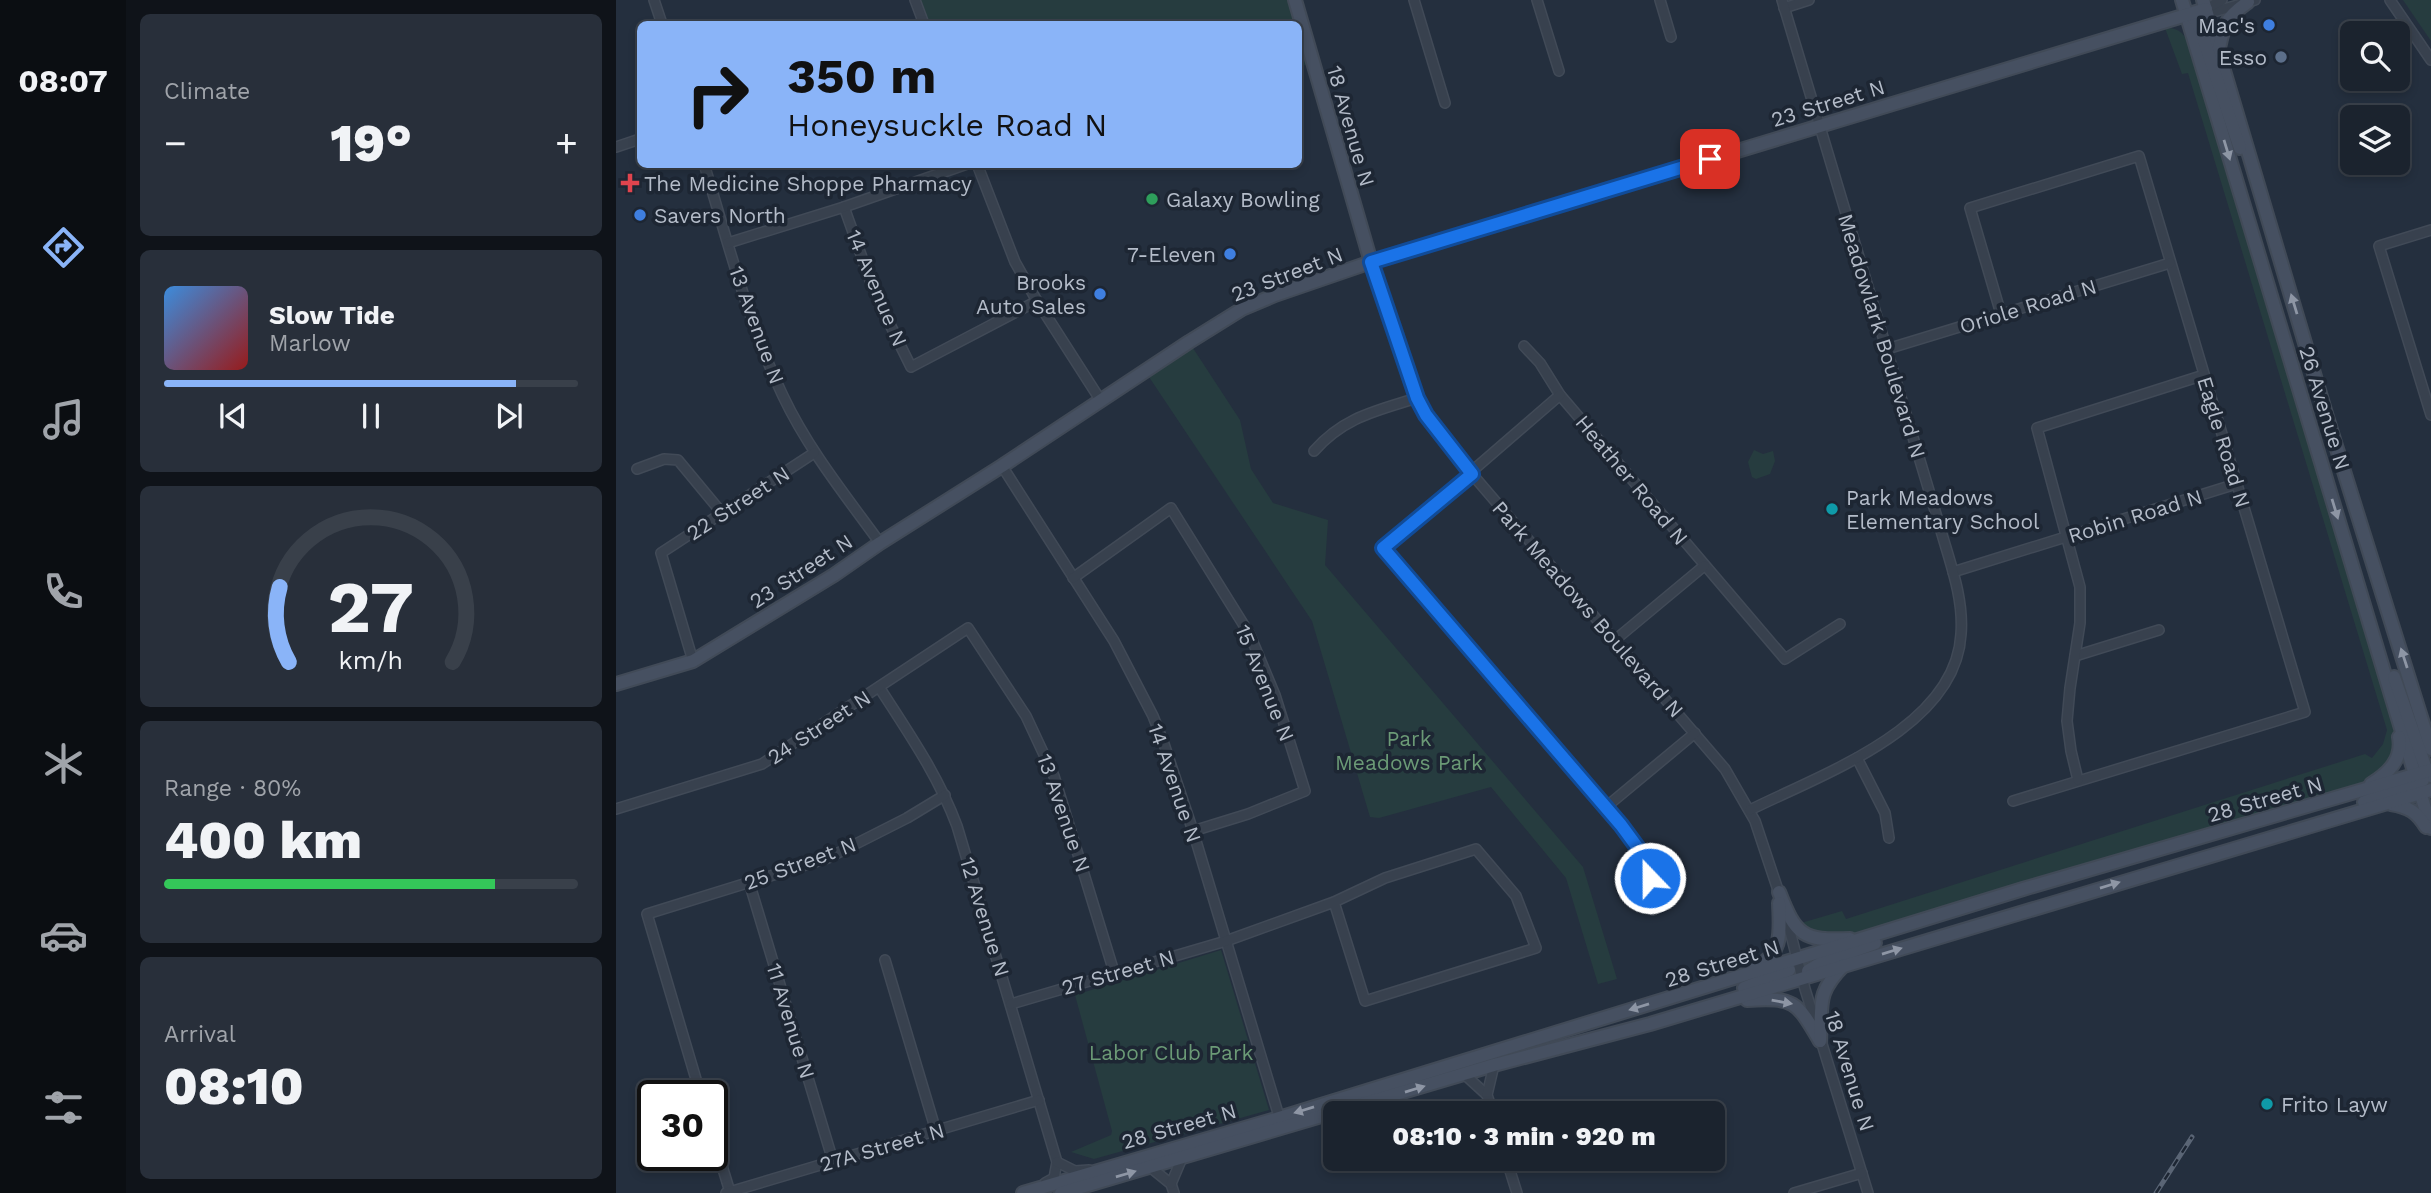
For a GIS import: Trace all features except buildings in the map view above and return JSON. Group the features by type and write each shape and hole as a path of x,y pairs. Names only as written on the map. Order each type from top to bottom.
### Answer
{"main road":[{"name":"18 Avenue N","path":"1295,0 1301,21"},
{"name":"26 Avenue N","path":"2182,0 2393,702 2427,782 2431,828"},
{"path":"2218,52 2225,22 2252,1"},
{"name":"23 Street N","path":"616,684 692,661 834,575 1242,309 1371,262 2187,14 2201,3"},
{"name":"26 Avenue N","path":"2201,3 2327,417 2428,728 2431,749"},
{"path":"2187,14 2194,18 2199,26 2231,126 2239,146 2254,170"},
{"name":"18 Avenue N","path":"1302,24 1371,262"},
{"path":"2299,829 2357,805 2427,782 2403,700 2360,592"},
{"path":"2357,793 2386,775 2396,761 2401,747 2393,702"},
{"name":"28 Street N","path":"1061,1193 1182,1158 1281,1123 1936,916 2357,793 2427,782"},
{"name":"28 Street N","path":"1023,1193 1099,1169 1650,1024 2388,803 2427,782"},
{"path":"2388,803 2406,806 2419,815 2431,836"},
{"path":"1779,892 1787,913 1804,934 1811,938 1867,938"},
{"path":"1732,979 1768,962 1776,951 1780,937 1779,892"},
{"path":"1802,978 1823,962 1859,950 1936,916"},
{"path":"1650,1024 1676,1011 1789,970 1798,960"},
{"path":"1820,1041 1825,988 1845,965"},
{"path":"1723,1002 1762,999 1787,1001 1798,1006 1820,1041"}],"street":[{"path":"654,0 661,21"},
{"path":"915,0 923,21"},
{"path":"1414,0 1445,103"},
{"path":"1537,0 1559,71"},
{"path":"1660,0 1671,37"},
{"path":"1783,4 1809,0"},
{"name":"23 Street N","path":"2201,3 2222,0"},
{"path":"2390,0 2431,60"},
{"name":"23 Street N","path":"2201,3 2217,11 2252,1"},
{"name":"Meadowlark Boulevard N","path":"1750,810 1857,758 1914,720 1948,682 1954,670 1961,635 1959,601 1953,572 1783,4"},
{"path":"616,147 637,140"},
{"name":"Eagle Road N","path":"2001,314 1970,208 2138,156 2305,712 2013,801"},
{"name":"13 Avenue N","path":"705,168 759,343 784,398 814,453 880,543"},
{"path":"728,243 844,207 956,168"},
{"path":"979,168 1015,262 1101,401"},
{"name":"14 Avenue N","path":"844,207 875,294 911,367 1037,301"},
{"path":"2431,230 2379,246 2431,415"},
{"name":"Park Meadows Boulevard N","path":"1371,262 1417,398 1426,415 1472,474 1725,769 1760,832 1798,960"},
{"name":"Oriole Road N","path":"1887,349 2170,263"},
{"name":"Heather Road N","path":"1524,346 1540,363 1560,395 1784,659 1840,624"},
{"path":"2078,780 2067,723 2080,623 2080,587 2037,428 2204,375"},
{"name":"Heather Road N","path":"1560,395 1472,474 1383,548 1606,807"},
{"path":"1314,451 1331,433 1347,422 1417,398"},
{"name":"22 Street N","path":"692,661 661,553 814,453"},
{"path":"636,469 664,459 678,460 722,513"},
{"name":"14 Avenue N","path":"1002,466 1114,641 1140,689 1164,744 1281,1123"},
{"name":"Robin Road N","path":"1953,572 2236,484"},
{"name":"15 Avenue N","path":"1073,578 1171,508 1250,635 1275,695 1305,791 1248,814 1193,831"},
{"path":"1615,640 1704,566"},
{"name":"13 Avenue N","path":"968,628 1027,716 1054,776 1115,972"},
{"name":"24 Street N","path":"616,809 762,764 968,628"},
{"path":"2075,656 2159,630"},
{"name":"12 Avenue N","path":"879,687 928,763 945,795 1058,1162"},
{"path":"1653,910 1650,878 1643,855 1606,807 1695,733"},
{"path":"1857,758 1885,813 1889,838"},
{"name":"25 Street N","path":"696,1080 647,914 828,858 907,818 945,795"},
{"name":"27 Street N","path":"1011,1004 1226,941 1334,902 1386,877 1476,849 1516,896 1536,948 1365,1001 1334,902"},
{"name":"11 Avenue N","path":"749,882 833,1161"},
{"path":"885,960 936,1131"},
{"name":"18 Avenue N","path":"1798,960 1820,1041 1868,1193"},
{"path":"1489,1101 1487,1094 1494,1065"},
{"path":"1464,1074 1487,1094"},
{"name":"27A Street N","path":"728,1192 1039,1101"},
{"path":"1150,1167 1173,1188 1182,1158"},
{"path":"1037,1189 1054,1178 1058,1162 1075,1171 1099,1169"},
{"path":"722,1171 728,1192"},
{"path":"1510,1171 1517,1193"},
{"path":"1794,1193 1862,1173"}],"green space":[{"path":"915,0 1295,0 1301,21 923,21"},
{"path":"2403,0 2431,0 2431,41"},
{"path":"1302,26 1312,63 1302,66"},
{"path":"2165,28 2177,30 2191,44 2398,746 2385,773 2354,787 1870,930 1834,936 1817,933 1801,923 1842,911 1846,919 2365,754 2372,758 2383,744 2387,730 2188,73 2182,74"},
{"name":"Park Meadows Park","path":"1189,342 1240,420 1251,469 1273,503 1328,520 1325,565 1583,867 1617,979 1598,984 1566,878 1491,787 1379,818 1370,817 1312,621 1145,371"},
{"path":"1754,450 1763,454 1773,451 1775,461 1770,474 1756,479 1752,477 1748,462"},
{"name":"Labor Club Park","path":"1221,950 1269,1110 1094,1159 1071,1152 1111,1135 1112,1131 1075,995"}],"railway":[{"path":"2156,1193 2192,1137"}],"place":[{"name":"Mac's","path":"2269,25"},
{"name":"Esso","path":"2281,57"},
{"name":"The Medicine Shoppe Pharmacy","path":"630,183"},
{"name":"Galaxy Bowling","path":"1152,199"},
{"name":"Savers North","path":"640,215"},
{"name":"7-Eleven","path":"1230,254"},
{"name":"Brooks Auto Sales","path":"1100,294"},
{"name":"Park Meadows Elementary School","path":"1832,509"},
{"name":"Frito Layw","path":"2267,1104"}],"route":[{"path":"1650,878 1643,855 1621,825 1383,548 1472,474 1426,415 1417,398 1371,262 1710,159"}]}
